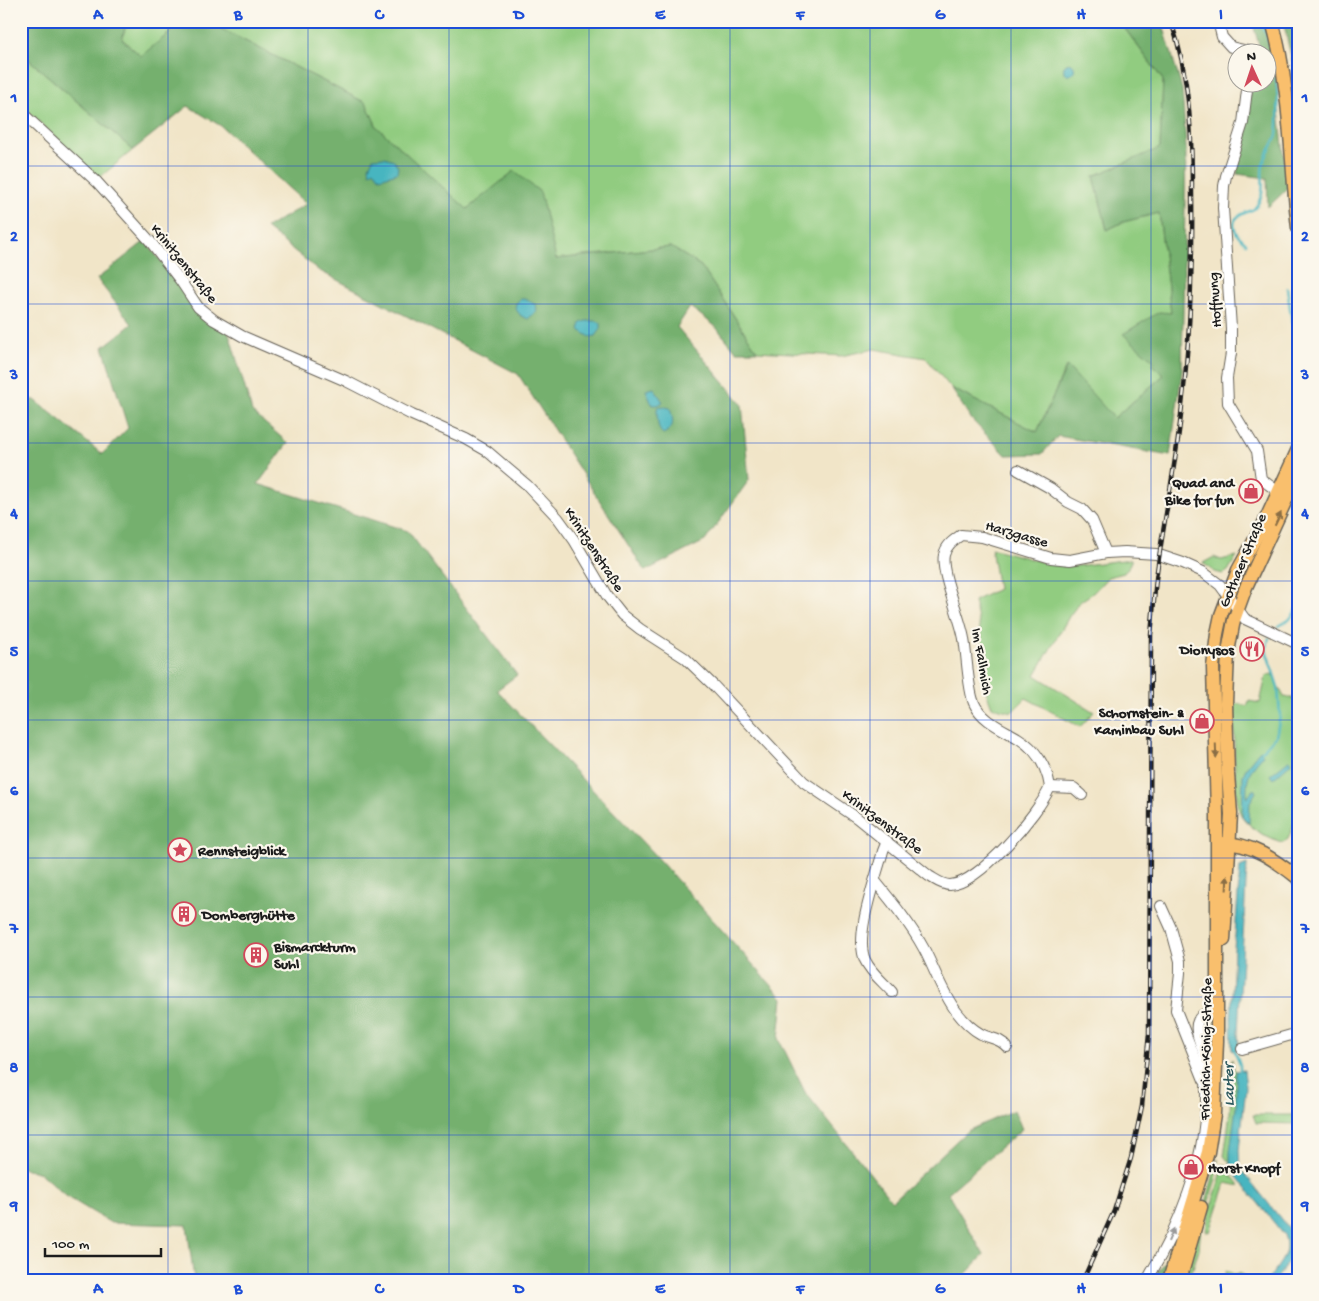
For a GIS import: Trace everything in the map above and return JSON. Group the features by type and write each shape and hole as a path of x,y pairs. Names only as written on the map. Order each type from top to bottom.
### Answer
{"main road":[{"path":"1272,21 1282,67 1295,172 1298,228"},
{"path":"1283,496 1298,449"},
{"name":"Gothaer Straße","path":"1223,843 1213,667 1217,634 1228,595 1238,570 1298,474"},
{"name":"Gothaer Straße","path":"1223,843 1231,814 1228,774 1227,675 1229,644 1238,610 1283,496"},
{"path":"1223,843 1240,844 1256,849 1296,871"},
{"name":"Friedrich-König-Straße","path":"1168,1280 1208,1152 1214,1114 1223,843"},
{"name":"Friedrich-König-Straße","path":"1180,1280 1214,1162 1221,1115 1224,1017 1223,843"}],"street":[{"path":"1218,21 1222,37 1226,42"},
{"name":"Hoffnung","path":"1247,92 1243,123 1226,176 1223,208 1231,328 1231,353 1227,378 1228,403 1257,451 1261,478 1283,496"},
{"name":"Krinitzenstraße","path":"21,112 97,182 150,240 198,307 214,320 242,336 346,381 487,451 527,485 558,518 574,540 607,596 622,615 640,630 685,658 713,685 804,782 857,818 929,876 941,883 951,885 964,880 988,864 1004,849 1046,798 1050,787"},
{"path":"1018,470 1082,509 1092,520 1106,554"},
{"name":"Harzgasse","path":"944,570 944,554 950,543 961,535 982,537 1050,558 1070,560 1106,554 1146,553 1165,557 1197,568 1220,585 1249,622 1298,644"},
{"name":"Im Fallmich","path":"944,570 964,638 974,703 984,717 1002,730 1019,738 1030,747 1048,774 1050,787"},
{"path":"1050,787 1074,788 1082,795"},
{"path":"887,841 864,920 862,948 865,959 872,971 892,992"},
{"path":"875,881 911,926 925,950 942,989 956,1011 973,1028 990,1038 1001,1040 1007,1047"},
{"path":"1161,906 1172,928 1180,961 1176,1010 1206,1085"},
{"path":"1148,1279 1172,1237 1195,1168 1206,1112 1205,1059 1196,1025 1202,1014 1216,1011"},
{"path":"1242,1049 1298,1033"}],"green space":[{"path":"21,21 127,21 122,39 141,56 184,21 206,21 366,103 377,127 467,209 514,171 540,192 556,259 671,247 701,266 757,351 736,351 715,326 690,307 677,327 742,404 749,480 705,541 645,571 518,374 318,270 266,228 306,204 221,126 188,106 133,150 27,58 21,44"},
{"path":"127,21 184,21 141,57 122,39"},
{"path":"206,21 1124,21 1125,29 1163,80 1160,149 1094,176 1107,230 1123,222 1159,213 1171,313 1156,362 1153,365 1164,375 1114,418 1066,367 1037,432 951,388 926,358 874,349 841,356 757,351 701,266 671,247 555,259 540,192 513,172 467,210 377,127 366,103"},
{"path":"1125,21 1162,21 1182,89 1186,148 1182,371 1170,456 1058,436 1042,454 1006,455 972,420 951,388 1037,432 1067,366 1114,418 1164,375 1152,365 1155,362 1123,334 1159,312 1171,313 1159,213 1123,222 1107,230 1094,176 1160,148 1163,80 1126,30"},
{"path":"1252,21 1265,21 1271,42 1258,42"},
{"path":"1283,21 1298,21 1298,87"},
{"path":"21,44 27,58 133,150 99,178 21,105"},
{"path":"1276,85 1288,188 1268,207 1267,178 1237,174 1247,92 1276,92"},
{"path":"145,241 173,276 229,333 252,412 288,443 258,484 408,531 517,675 497,690 650,850 783,998 779,1039 805,1092 892,1201 967,1131 1014,1110 1022,1129 948,1193 984,1255 960,1280 194,1280 187,1225 111,1223 66,1196 40,1173 21,1167 21,397 35,400 102,454 128,428 103,347 132,324 97,279"},
{"path":"991,548 1053,565 1077,566 1131,559 1131,564 1124,573 1108,577 1093,593 1081,601 1070,615 1035,675 1094,712 1080,727 1026,698 1012,712 992,707 982,681 981,634 974,601 998,589"},
{"path":"1237,556 1228,571 1223,574 1215,572 1203,563 1214,557 1221,560"},
{"path":"1272,674 1284,697 1298,699 1298,815 1288,839 1283,843 1259,832 1244,820 1238,807 1235,778 1235,703 1247,706 1249,701 1260,703 1266,676"},
{"path":"1207,1019 1213,1023 1213,1046 1210,1059 1202,1025"},
{"path":"1232,1059 1234,1070 1236,1071 1236,1113 1230,1163 1224,1156 1230,1113"},
{"path":"1253,1115 1298,1115 1298,1124 1256,1123"},
{"path":"1218,1159 1217,1176 1201,1225 1199,1249 1189,1280 1184,1280"},
{"path":"1223,1164 1227,1166 1240,1186 1226,1183 1210,1232 1206,1231 1207,1222"},
{"path":"1164,1263 1168,1264 1162,1280 1152,1280"},
{"path":"1226,1271 1238,1275 1239,1273 1251,1280 1223,1280"}],"water":[{"path":"1069,63 1075,69 1069,75 1063,69"},
{"path":"384,157 394,160 398,167 397,173 380,178 374,170 370,173 369,167 373,158"},
{"path":"521,299 526,299 536,305 537,311 528,319 521,316 515,308 516,303"},
{"path":"586,321 601,323 601,329 596,336 590,337 579,330 581,323"},
{"path":"654,388 663,402 658,405 652,405 646,390"},
{"path":"661,406 670,408 673,420 670,429 663,434 658,426 657,419 657,408"},
{"path":"1260,750 1263,755 1249,774 1247,784 1247,798 1254,789 1256,792 1250,802 1249,824 1242,816 1243,775 1247,766"},
{"path":"1290,759 1292,762 1273,779 1270,775"},
{"path":"1247,864 1238,1033 1239,1048 1232,1051 1231,1019 1234,949 1240,867"},
{"path":"1244,1070 1246,1088 1239,1150 1240,1168 1289,1229 1294,1244 1292,1255 1276,1280 1268,1280 1285,1254 1286,1242 1284,1235 1237,1177 1230,1163 1236,1107 1236,1071"}],"waterway":[{"path":"1246,243 1236,232 1234,227 1235,221 1238,216 1254,209 1260,200 1263,191 1263,165 1276,138 1278,123 1276,76 1273,59 1265,31 1259,21"},
{"path":"1287,288 1298,363"},
{"path":"1297,404 1298,400"},
{"path":"1279,626 1289,620 1298,608"},
{"path":"1260,753 1276,736 1280,716 1278,687 1266,650 1269,638"},
{"name":"Lauter","path":"1234,1048 1240,1065 1240,1074"}],"railway":[{"path":"1083,1280 1114,1211 1131,1158 1142,1106 1149,1034 1151,635 1156,579 1176,456 1184,387 1189,331 1192,248 1189,106 1182,63 1171,21"}],"place":[{"name":"Quad and Bike for fun","path":"1251,491"},
{"name":"Dionysos","path":"1252,649"},
{"name":"Schornstein- & Kaminbau Suhl","path":"1202,721"},
{"name":"Rennsteigblick","path":"180,850"},
{"name":"Domberghütte","path":"184,914"},
{"name":"Bismarckturm Suhl","path":"256,955"},
{"name":"Horst Knopf","path":"1191,1167"}]}
